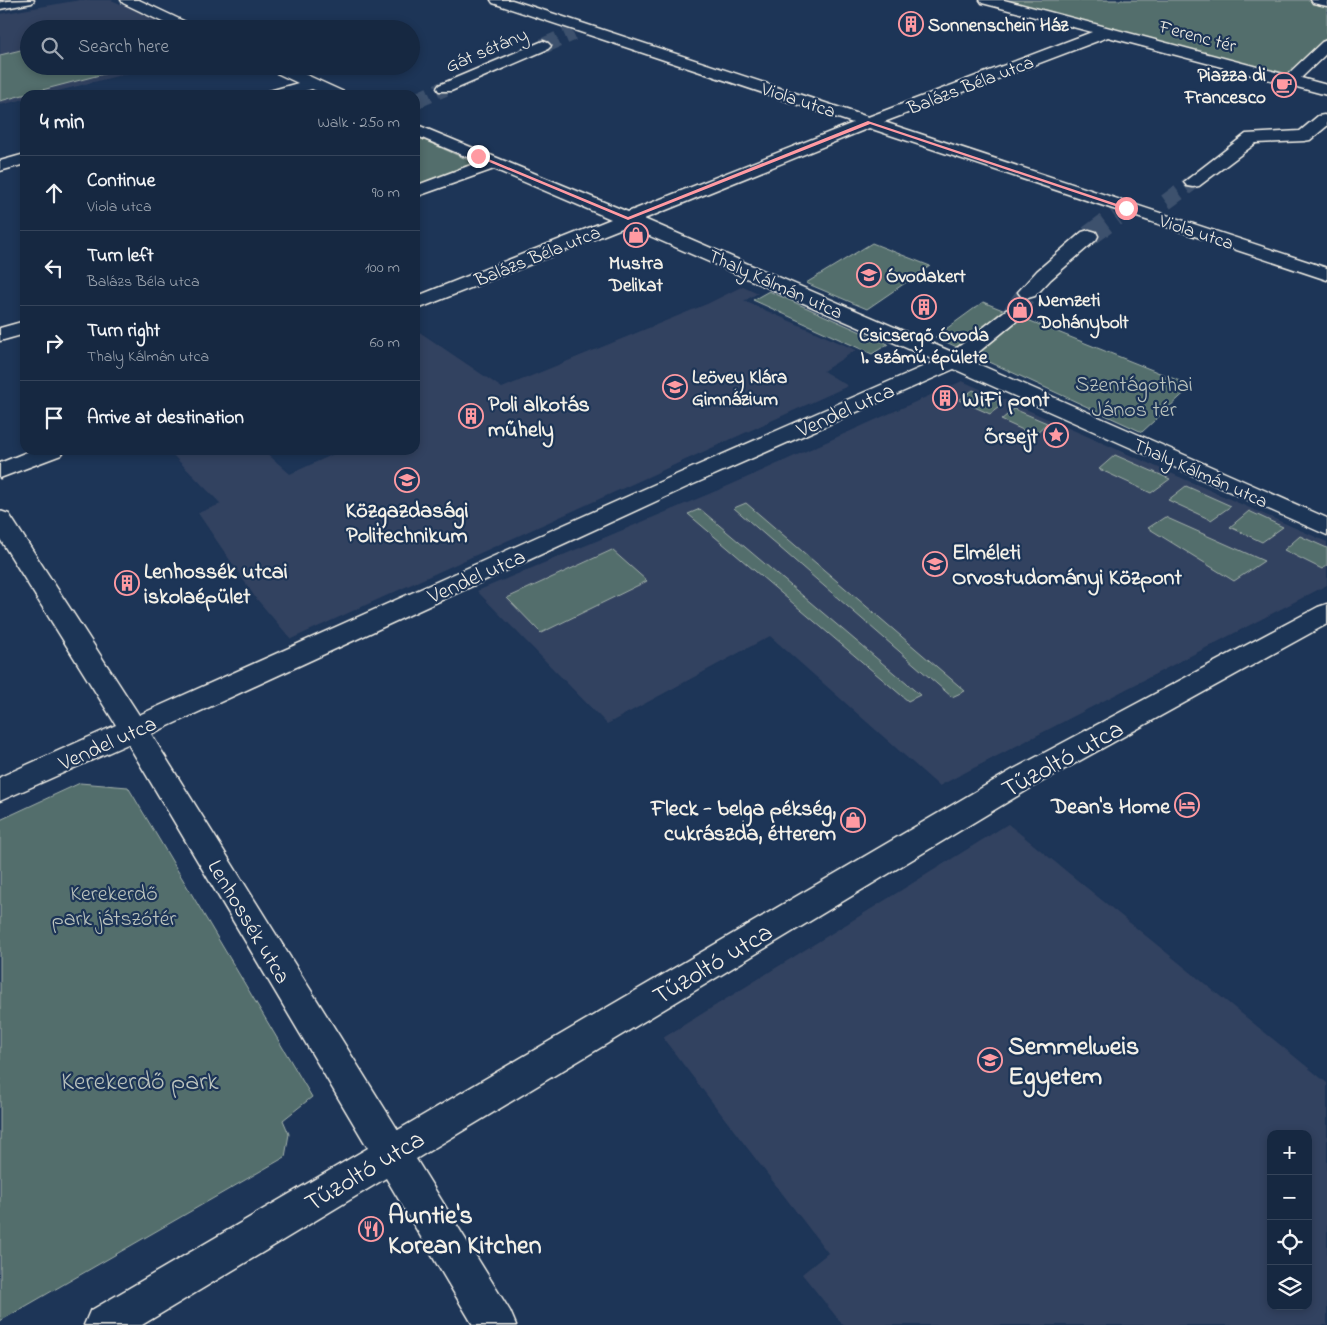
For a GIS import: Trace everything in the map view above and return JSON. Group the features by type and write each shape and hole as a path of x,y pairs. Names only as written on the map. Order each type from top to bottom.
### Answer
{"street":[{"path":"0,5 27,0"},
{"path":"128,0 170,20"},
{"name":"Viola utca","path":"498,0 578,31 870,122 1121,212 1327,274"},
{"name":"Ferenc tér","path":"987,0 1327,90"},
{"path":"1318,0 1327,2"},
{"name":"Balázs Béla utca","path":"420,302 870,122 1106,32"},
{"path":"1290,80 1327,45"},
{"name":"Gát sétány","path":"445,88 543,46"},
{"path":"294,75 327,90"},
{"path":"291,90 314,84"},
{"path":"1192,182 1252,138 1304,136 1324,120"},
{"name":"Thaly Kálmán utca","path":"420,131 754,272 1327,527"},
{"path":"0,166 20,160"},
{"path":"420,190 494,163"},
{"path":"1121,212 1166,202"},
{"path":"1028,292 1044,275 1089,236"},
{"name":"Vendel utca","path":"2,783 134,730 680,482 953,362 1013,314"},
{"path":"0,335 20,329"},
{"path":"0,471 40,455"},
{"name":"Lenhossék utca","path":"0,519 134,730 496,1325"},
{"name":"Tűzoltó utca","path":"104,1325 1023,778 1327,613"}],"shaded area":[{"path":"80,0 111,0 159,20 20,20 20,75 121,75 62,90 20,90 20,100 0,105 0,14"},
{"name":"Közgazdasági Politechnikum","path":"743,286 758,293 744,301 856,350 823,371 848,386 291,639 255,597 198,513 221,504 173,455 269,455 290,474 332,455 420,455 420,332 502,388 707,304"},
{"name":"Elméleti Orvostudományi Központ","path":"962,381 1327,542 1327,585 939,786 770,636 607,724 477,591 728,486"},
{"name":"Semmelweis Egyetem","path":"1008,824 1327,1083 1327,1325 843,1325 802,1274 828,1253 663,1038"}],"green space":[{"path":"987,0 1318,0 1327,2 1327,45 1290,80"},
{"path":"20,50 20,75 100,75 42,90 20,90 20,96 0,101 0,55"},
{"path":"420,138 477,164 420,186"},
{"name":"Óvodakert","path":"872,243 930,266 867,309 806,283"},
{"path":"769,291 888,344 872,354 753,300"},
{"name":"Szentágothai János tér","path":"983,302 1192,386 1142,432 935,337"},
{"path":"973,390 1003,404 990,414 959,400"},
{"path":"1014,409 1047,423 1034,435 1001,420"},
{"path":"1115,455 1170,479 1151,493 1099,469"},
{"path":"1186,486 1231,506 1211,520 1168,500"},
{"path":"746,503 965,691 952,697 734,508"},
{"path":"700,509 920,695 908,701 688,514"},
{"path":"1249,511 1283,527 1262,542 1230,527"},
{"path":"1165,517 1264,561 1234,581 1148,528"},
{"path":"1300,536 1327,548 1327,565 1322,569 1284,550"},
{"path":"612,550 647,581 541,633 507,598"},
{"name":"Kerekerdő park","path":"80,783 128,787 312,1097 283,1120 289,1134 285,1157 0,1321 0,820"}],"tunnel":[{"path":"543,46 573,33"},
{"path":"420,99 445,88"},
{"path":"1166,202 1193,182"},
{"path":"1089,236 1116,216"},
{"path":"1013,314 1028,292"}],"tram line":[{"path":"0,2 11,0"}],"place":[{"name":"Sonnenschein Ház","path":"911,24"},
{"name":"Piazza di Francesco","path":"1284,85"},
{"name":"Mustra Delikat","path":"636,235"},
{"name":"Óvodakert","path":"869,275"},
{"name":"Csicsergő Óvoda I. számú épülete","path":"924,307"},
{"name":"Nemzeti Dohánybolt","path":"1020,310"},
{"name":"Leövey Klára Gimnázium","path":"675,387"},
{"name":"WiFi pont","path":"945,398"},
{"name":"Poli alkotás műhely","path":"471,416"},
{"name":"Őrsejt","path":"1056,435"},
{"name":"Közgazdasági Politechnikum","path":"407,480"},
{"name":"Elméleti Orvostudományi Központ","path":"935,564"},
{"name":"Lenhossék utcai iskolaépület","path":"127,583"},
{"name":"Dean's Home","path":"1187,805"},
{"name":"Fleck - belga pékség, cukrászda, étterem","path":"853,820"},
{"name":"Semmelweis Egyetem","path":"990,1060"},
{"name":"Auntie's Korean Kitchen","path":"371,1229"}],"route":[{"path":"478,156 628,219 870,122 1126,208"}],"park label":[{"name":"Kerekerdő park játszótér","path":"114,904"}]}
